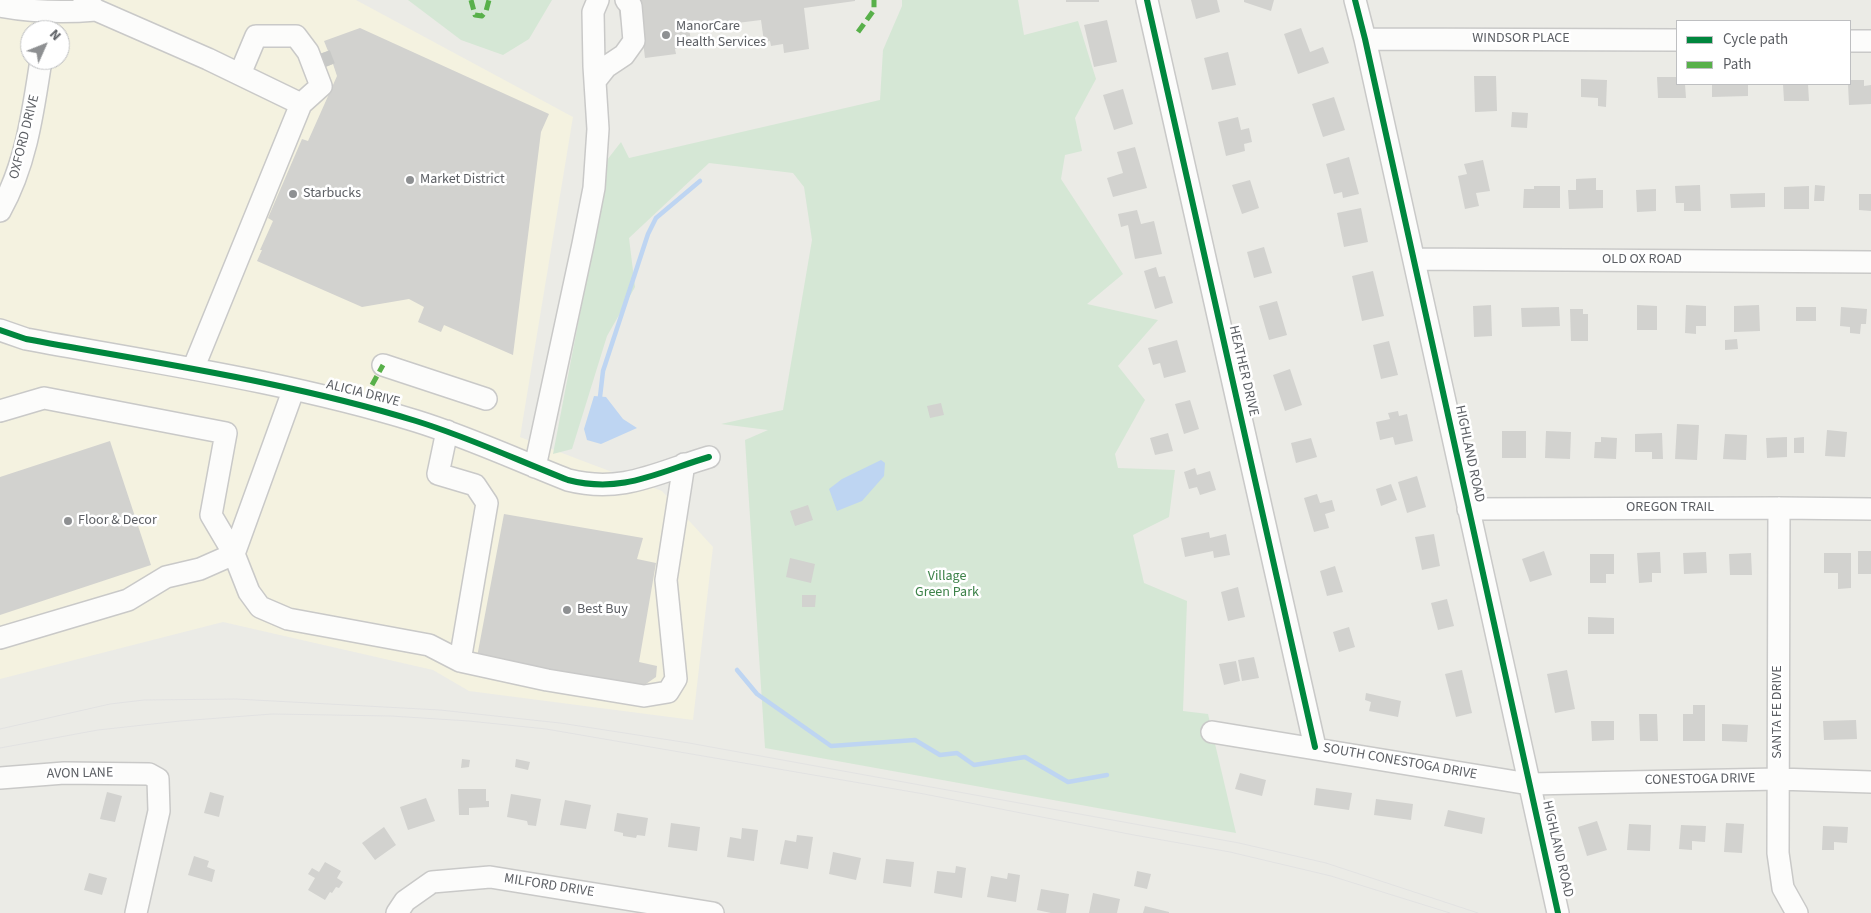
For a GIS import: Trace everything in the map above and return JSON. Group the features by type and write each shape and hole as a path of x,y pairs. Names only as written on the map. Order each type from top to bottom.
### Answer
{"street":[{"path":"535,467 594,188 598,129 594,81 592,12 598,0"},
{"path":"594,81 606,67 624,55 634,41 632,6 626,0"},
{"name":"HEATHER DRIVE","path":"1147,0 1315,747"},
{"name":"HIGHLAND ROAD","path":"1355,0 1558,913"},
{"path":"0,6 49,14 66,12 90,5 302,104"},
{"path":"193,369 302,104 322,69 311,38 256,36 240,74"},
{"path":"296,36 322,69"},
{"name":"WINDSOR PLACE","path":"1365,39 1676,40"},
{"path":"1851,41 1871,41"},
{"name":"OXFORD DRIVE","path":"0,211 17,177 22,161 39,70"},
{"name":"OLD OX ROAD","path":"1414,259 1871,262"},
{"name":"ALICIA DRIVE","path":"0,330 26,338 293,390 376,411 448,431 576,482 608,486 636,480 709,457"},
{"path":"383,365 486,399"},
{"path":"0,638 128,600 166,577 200,569 234,554 293,390"},
{"path":"0,411 44,398 226,433 211,515 234,554 248,592 260,607 288,618 429,645 460,661 547,680 644,696 668,692 676,679 666,580 684,464"},
{"path":"448,431 438,474 475,485 487,503 460,661"},
{"name":"SANTA FE DRIVE","path":"1779,508 1778,853 1783,888 1796,913"},
{"name":"OREGON TRAIL","path":"1468,509 1871,509"},
{"name":"SOUTH CONESTOGA DRIVE","path":"1212,732 1315,747 1529,784"},
{"name":"AVON LANE","path":"0,778 64,773 149,774 158,779 159,812 136,913"},
{"name":"CONESTOGA DRIVE","path":"1529,784 1778,779 1871,782"},
{"name":"MILFORD DRIVE","path":"397,913 405,901 432,882 490,877 714,913"}],"shaded area":[{"path":"0,0 356,0 573,117 520,437 662,491 713,547 693,720 469,691 433,670 223,622 0,679"}],"green space":[{"path":"408,0 552,0 529,39 503,55 461,40"},
{"name":"Village Green Park","path":"902,0 1018,0 1024,35 1078,21 1096,79 1075,118 1082,151 1065,155 1061,179 1123,274 1087,304 1158,320 1118,366 1145,400 1115,454 1118,468 1175,470 1169,517 1133,535 1144,583 1187,601 1183,711 1208,714 1236,833 765,748 745,440 768,430 721,424 783,410 812,240 804,187 793,173 709,163 629,238 635,287 607,336 572,449 553,454 607,160 621,142 629,158 880,100 883,50 902,6"}],"water":[{"path":"594,396 606,397 623,419 637,428 601,444 587,440 584,429"},
{"path":"881,460 885,463 884,476 862,501 837,511 829,489 842,479"}],"building":[{"name":"ManorCare Health Services","path":"637,0 855,1 804,8 809,49 784,53 783,44 771,46 770,41 764,42 761,20 689,29 692,46 675,49 676,54 645,58 640,17 620,20 618,4"},
{"path":"1066,0 1099,0 1099,2 1066,2"},
{"path":"1191,0 1217,0 1220,12 1196,19"},
{"path":"1244,0 1274,0 1271,11 1244,2"},
{"path":"1107,20 1117,62 1094,67 1084,25"},
{"name":"Market District","path":"360,28 549,114 541,132 513,355 444,325 441,332 418,322 424,307 409,299 362,307 257,261 273,221 268,218 302,139 308,141 337,76 333,64 318,70 313,56 328,51 324,41"},
{"path":"1301,28 1310,52 1323,47 1329,63 1298,74 1284,34"},
{"path":"1228,52 1236,85 1212,90 1204,58"},
{"path":"1474,76 1496,76 1497,111 1475,112"},
{"path":"1657,77 1676,77 1676,85 1685,85 1686,98 1658,98"},
{"path":"1581,79 1607,80 1606,107 1598,106 1598,98 1581,97"},
{"path":"1851,80 1864,80 1864,86 1871,85 1871,104 1849,105 1848,85 1851,85"},
{"path":"1712,85 1748,85 1748,96 1712,97"},
{"path":"1783,85 1808,85 1809,101 1784,101"},
{"path":"1123,89 1133,124 1114,130 1103,95"},
{"path":"1334,97 1345,130 1323,137 1312,104"},
{"path":"1512,112 1528,113 1527,128 1511,127"},
{"path":"1238,117 1241,130 1249,128 1252,142 1244,144 1245,151 1226,156 1218,122"},
{"path":"1135,147 1147,188 1113,197 1107,178 1123,173 1117,152"},
{"path":"1349,157 1359,194 1343,198 1342,192 1334,194 1326,164"},
{"path":"1483,160 1490,191 1476,193 1479,206 1465,209 1458,176 1467,174 1464,164"},
{"path":"1596,178 1596,190 1603,190 1603,208 1569,209 1568,190 1576,190 1576,179"},
{"path":"1250,180 1259,208 1242,214 1232,185"},
{"path":"1700,185 1701,211 1684,211 1684,203 1676,203 1675,186"},
{"path":"1815,185 1825,186 1824,201 1814,201"},
{"path":"1534,186 1560,186 1560,208 1523,208 1524,189 1534,189"},
{"path":"1809,186 1809,209 1784,209 1784,187"},
{"path":"1656,189 1656,211 1637,212 1636,190"},
{"path":"1765,193 1765,207 1731,208 1730,194"},
{"path":"1859,194 1871,194 1871,211 1859,210"},
{"path":"1361,208 1368,242 1344,247 1337,213"},
{"path":"1137,210 1141,224 1154,221 1162,254 1135,259 1128,225 1121,227 1118,214"},
{"path":"1264,247 1272,273 1254,278 1247,252"},
{"path":"1156,267 1159,277 1165,276 1173,303 1155,309 1144,271"},
{"path":"1373,271 1384,316 1362,321 1352,276"},
{"path":"1277,301 1287,335 1269,340 1259,306"},
{"path":"1491,305 1492,336 1474,337 1473,306"},
{"path":"1637,305 1657,306 1657,330 1637,330"},
{"path":"1686,305 1706,306 1706,326 1696,326 1696,334 1685,333"},
{"path":"1759,305 1760,331 1734,332 1734,306"},
{"path":"1559,307 1560,326 1522,327 1521,308"},
{"path":"1796,307 1816,307 1816,321 1796,321"},
{"path":"1841,307 1867,309 1866,324 1861,324 1860,334 1850,333 1850,327 1840,326"},
{"path":"1570,309 1583,309 1583,314 1588,314 1588,341 1571,341"},
{"path":"1737,339 1738,349 1725,350 1725,340"},
{"path":"1177,340 1186,372 1164,378 1160,363 1153,365 1148,348"},
{"path":"1389,341 1398,375 1381,379 1373,345"},
{"path":"1290,369 1302,405 1285,411 1273,375"},
{"path":"1190,400 1199,429 1184,434 1175,404"},
{"path":"941,403 944,415 930,418 927,406"},
{"path":"1398,411 1399,416 1407,414 1413,441 1395,445 1393,437 1380,440 1376,422 1390,419 1388,413"},
{"path":"1677,424 1699,425 1697,460 1675,459"},
{"path":"1827,430 1847,432 1845,457 1825,456"},
{"path":"1502,431 1526,431 1526,458 1502,458"},
{"path":"1546,431 1571,432 1570,459 1545,458"},
{"path":"1168,433 1173,451 1155,455 1150,438"},
{"path":"1662,433 1663,459 1652,459 1652,452 1635,452 1635,434"},
{"path":"1725,434 1747,435 1746,460 1723,459"},
{"path":"1601,437 1617,438 1616,459 1594,458 1595,442 1601,442"},
{"path":"1787,437 1787,457 1767,458 1766,438"},
{"path":"1804,437 1804,453 1794,453 1794,438"},
{"path":"1311,438 1317,457 1296,463 1291,443"},
{"name":"Floor & Decor","path":"110,441 151,565 0,615 0,477"},
{"path":"1195,468 1197,475 1210,471 1216,490 1200,495 1197,487 1189,489 1184,472"},
{"path":"1417,476 1426,507 1407,513 1398,482"},
{"path":"1391,484 1397,500 1381,506 1376,489"},
{"path":"1317,494 1320,503 1332,500 1335,511 1325,514 1329,528 1314,532 1304,498"},
{"path":"808,505 813,520 795,526 790,511"},
{"name":"Best Buy","path":"504,514 643,538 637,559 656,563 639,662 657,666 656,677 643,686 477,657"},
{"path":"1209,532 1210,538 1226,534 1230,555 1214,558 1213,551 1185,557 1181,538"},
{"path":"1434,534 1440,566 1422,570 1415,537"},
{"path":"1544,551 1552,575 1530,582 1522,559"},
{"path":"1858,551 1871,551 1871,574 1858,574"},
{"path":"1660,552 1661,573 1652,573 1652,582 1639,583 1637,553"},
{"path":"1706,552 1707,573 1684,574 1683,553"},
{"path":"1751,553 1752,575 1730,575 1729,554"},
{"path":"1824,553 1851,553 1851,588 1838,589 1838,573 1824,573"},
{"path":"1590,554 1614,554 1614,574 1606,574 1606,583 1590,583"},
{"path":"790,558 815,564 811,583 786,577"},
{"path":"1335,566 1343,592 1327,596 1320,571"},
{"path":"1238,587 1245,617 1228,621 1221,592"},
{"path":"802,595 816,595 815,607 802,607"},
{"path":"1447,599 1454,626 1438,630 1431,603"},
{"path":"1588,617 1614,618 1614,634 1588,634"},
{"path":"1349,627 1355,647 1339,652 1333,632"},
{"path":"1254,657 1259,678 1242,681 1238,660"},
{"path":"1236,661 1240,681 1224,685 1219,664"},
{"path":"1462,670 1472,713 1456,717 1445,674"},
{"path":"1567,670 1575,709 1555,713 1547,674"},
{"path":"1366,693 1401,701 1398,717 1369,711 1371,702 1365,700"},
{"path":"1693,705 1705,705 1705,741 1683,741 1683,714 1693,714"},
{"path":"1639,714 1657,714 1658,741 1640,741"},
{"path":"1856,720 1857,739 1824,740 1823,721"},
{"path":"1591,721 1614,721 1614,740 1592,741"},
{"path":"1722,724 1748,725 1747,742 1722,741"},
{"path":"462,759 470,760 469,767 461,768"},
{"path":"516,759 530,762 528,770 515,767"},
{"path":"1240,773 1266,780 1262,796 1235,789"},
{"path":"1316,788 1352,793 1349,810 1314,805"},
{"path":"458,789 486,789 486,801 489,801 489,807 469,808 469,815 459,815"},
{"path":"107,792 122,796 115,822 100,819"},
{"path":"210,792 224,796 219,817 204,813"},
{"path":"511,794 541,799 536,826 528,825 527,821 507,817"},
{"path":"426,798 435,821 408,830 400,807"},
{"path":"1376,799 1413,804 1411,820 1374,815"},
{"path":"565,800 591,805 586,829 560,825"},
{"path":"1448,810 1485,818 1482,834 1444,826"},
{"path":"617,813 648,818 645,836 637,835 636,838 623,836 623,833 614,831"},
{"path":"1597,821 1607,850 1587,856 1578,827"},
{"path":"671,823 700,827 697,851 668,847"},
{"path":"1726,823 1744,824 1742,853 1724,852"},
{"path":"1629,824 1651,825 1650,851 1627,850"},
{"path":"1681,825 1706,826 1705,842 1692,841 1692,850 1679,849"},
{"path":"1823,826 1848,827 1847,843 1834,842 1834,850 1822,850"},
{"path":"384,827 396,845 375,860 362,843"},
{"path":"742,828 758,830 754,861 727,857 730,837 741,839"},
{"path":"797,835 813,837 808,869 780,864 785,840 796,842"},
{"path":"833,852 861,858 856,880 829,874"},
{"path":"194,856 209,861 207,867 215,870 212,882 188,875"},
{"path":"886,859 914,862 911,887 883,883"},
{"path":"325,862 341,871 337,878 343,882 339,888 336,887 332,893 330,892 325,900 308,890 315,878 308,874 312,868 319,872"},
{"path":"956,866 966,868 962,898 934,893 937,871 955,873"},
{"path":"1137,871 1151,874 1147,889 1134,886"},
{"path":"89,873 107,878 102,895 84,890"},
{"path":"1008,873 1020,875 1016,902 987,897 991,876 1007,879"},
{"path":"1041,889 1069,894 1066,913 1051,913 1037,910"},
{"path":"1093,893 1120,899 1117,913 1089,913"},
{"path":"1145,906 1169,912 1169,913 1143,913"}],"waterway":[{"path":"600,397 603,371 648,234 656,218 700,181"},
{"path":"737,670 757,694 831,746 915,740 940,755 957,753 974,765 1025,757 1068,782 1107,775"}],"tunnel":[{"path":"320,54 325,67"}],"tram line":[{"path":"0,729 110,704 144,700 236,699 440,710 560,723 689,743 1239,843 1326,863 1478,913"},
{"path":"0,748 98,730 272,714 391,716 469,721 546,729 924,794 1230,852 1331,876 1450,913"}],"marked path":[{"path":"471,0 475,15 482,16 486,11 489,0"},
{"path":"858,32 874,10 874,0"},
{"path":"372,385 383,365"}],"cycle path":[{"path":"1147,0 1315,747"},
{"path":"1355,0 1558,913"},
{"path":"0,330 26,339 222,374 368,407 435,427 568,480 588,484 623,483 656,475 709,457"}],"place":[{"name":"ManorCare Health Services","path":"666,35"},
{"name":"Market District","path":"410,180"},
{"name":"Starbucks","path":"293,194"},
{"name":"Floor & Decor","path":"68,521"},
{"name":"Best Buy","path":"567,610"}]}
